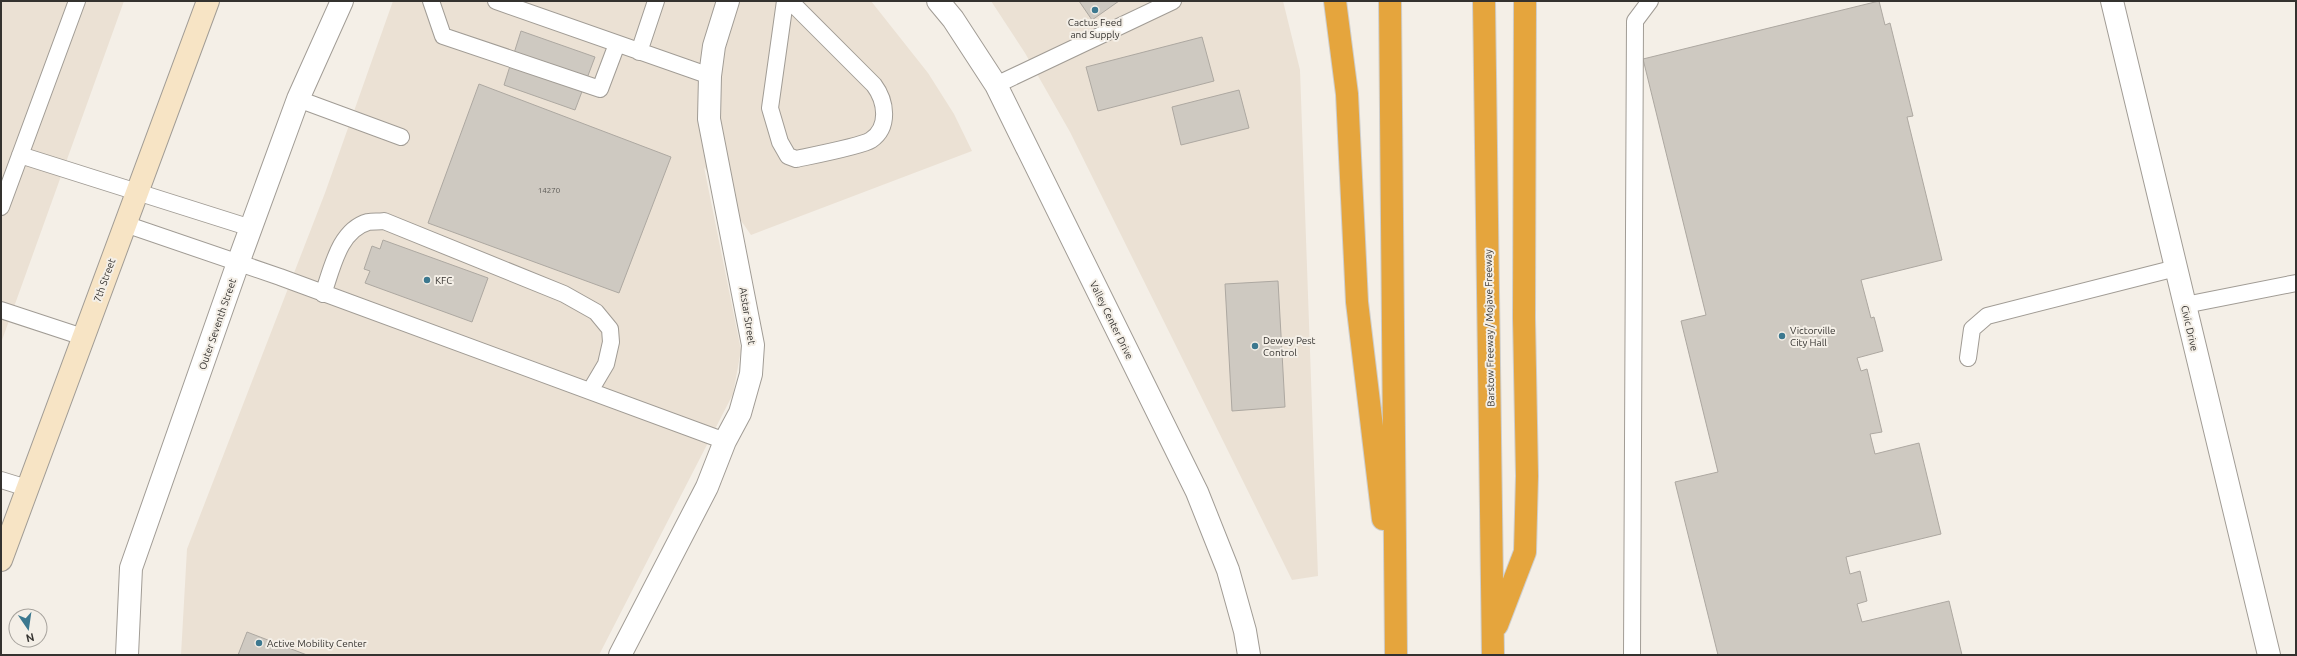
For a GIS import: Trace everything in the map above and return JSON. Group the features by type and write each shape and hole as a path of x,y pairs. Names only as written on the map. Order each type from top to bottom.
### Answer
{"highway":[{"path":"1335,1 1347,94 1357,302 1396,628"},
{"path":"1390,1 1396,655"},
{"name":"Barstow Freeway / Mojave Freeway","path":"1484,1 1493,646"},
{"path":"1493,646 1525,552 1527,476 1524,310 1525,1"}],"main road":[{"name":"7th Street","path":"1,560 208,1"}],"street":[{"name":"Outer Seventh Street","path":"127,655 131,568 238,263 298,99 342,1"},
{"name":"Atstar Street","path":"620,655 707,487 725,441 740,413 751,374 753,346 709,119 710,76 714,46 728,1"},
{"name":"Valley Center Drive","path":"938,1 953,19 996,85 1197,492 1228,570 1245,632 1249,655"},
{"name":"Civic Drive","path":"2112,1 2269,655"}],"lane":[{"path":"1,207 77,1"},
{"path":"431,1 443,36 600,89 617,44"},
{"path":"496,1 710,76"},
{"path":"639,52 656,1"},
{"path":"785,1 770,108 780,142 788,156 796,159 871,140 883,125 884,107 881,95 790,1"},
{"path":"996,85 1173,1"},
{"path":"1632,655 1635,21 1650,1"},
{"path":"298,99 401,137"},
{"path":"20,155 67,172 138,191 251,228"},
{"path":"323,294 338,252 351,231 368,222 384,221 564,294 596,312 610,328 611,342 606,364 590,391"},
{"path":"125,224 238,263 725,441"},
{"path":"1968,358 1972,329 1986,316 2176,268"},
{"path":"2185,305 2296,283"},
{"path":"1,310 83,337"},
{"path":"1,480 27,488"}],"shaded area":[{"path":"1,1 124,1 1,343"},
{"path":"393,1 871,1 928,73 954,114 972,151 751,235 704,167 741,350 733,394 599,655 181,655 187,549 325,193"},
{"path":"991,1 1283,1 1300,70 1318,576 1292,580 1070,132 1025,53"}],"building":[{"name":"Cactus Feed and Supply","path":"1079,1 1119,1 1092,20"},
{"name":"Victorville City Hall","path":"1879,1 1885,25 1890,23 1913,116 1907,117 1942,260 1861,280 1871,318 1874,317 1883,351 1857,358 1861,371 1867,369 1882,432 1870,434 1875,454 1919,443 1941,534 1846,557 1850,574 1860,571 1867,601 1857,604 1862,622 1949,601 1962,655 1718,655 1675,482 1718,472 1681,321 1706,315 1643,59"},
{"path":"521,31 595,57 575,110 504,85"},
{"path":"1202,37 1214,81 1098,111 1086,67"},
{"path":"479,84 671,157 619,293 428,223"},
{"path":"1239,90 1249,128 1181,145 1172,107"},
{"name":"KFC","path":"383,240 488,278 472,322 365,283 370,271 364,269 372,246 380,249"},
{"name":"Dewey Pest Control","path":"1278,281 1285,407 1232,411 1225,284"},
{"name":"Active Mobility Center","path":"247,632 307,655 238,655"}],"place":[{"name":"Cactus Feed and Supply","path":"1095,10"},
{"name":"KFC","path":"427,280"},
{"name":"Victorville City Hall","path":"1782,336"},
{"name":"Dewey Pest Control","path":"1255,346"},
{"name":"Active Mobility Center","path":"259,643"}]}
